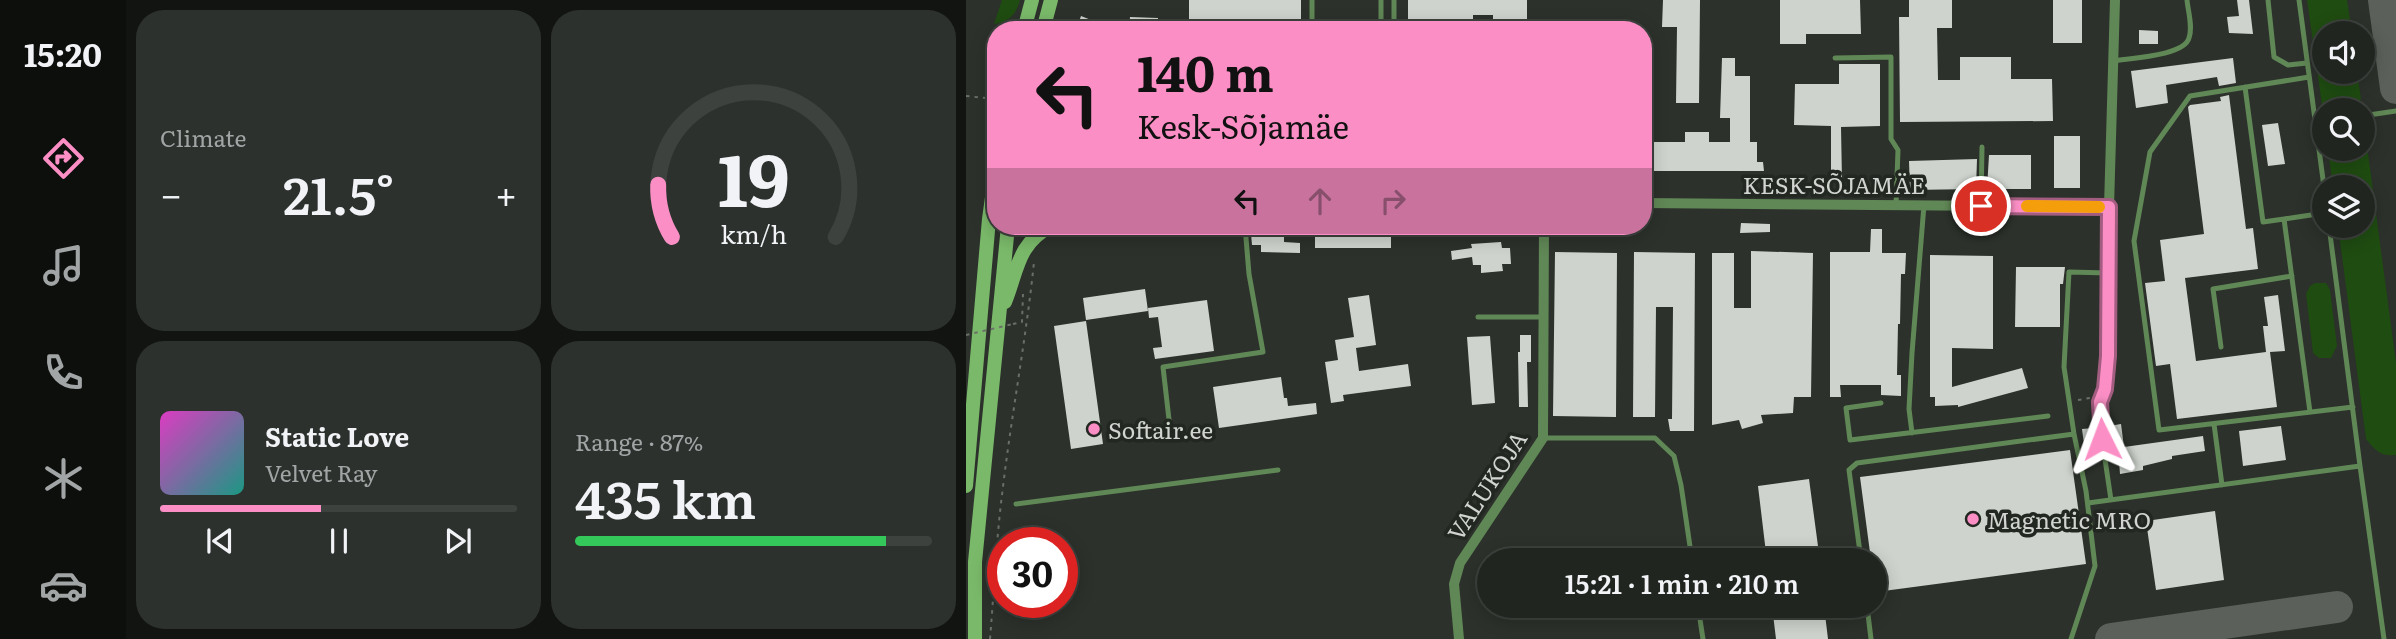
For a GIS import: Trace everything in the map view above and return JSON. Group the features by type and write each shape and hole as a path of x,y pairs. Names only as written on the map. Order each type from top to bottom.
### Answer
{"main road":[{"path":"1026,21 1032,0"},
{"path":"1045,21 1051,0"},
{"path":"966,486 990,235"},
{"path":"975,639 975,562 1007,235"},
{"path":"999,317 1021,254 1029,241 1038,235"}],"street":[{"path":"2102,439 2099,415 2108,356 2115,0"},
{"name":"KESK-SÕJAMÄE","path":"1652,204 2109,207"},
{"name":"VALUKOJA","path":"1459,639 1454,584 1461,563 1543,438 1544,235"}],"lane":[{"path":"1312,0 1312,21"},
{"path":"1381,0 1381,21"},
{"path":"1394,0 1394,21"},
{"path":"2113,61 2170,52 2184,47 2189,40 2190,31 2187,0"},
{"path":"2268,0 2274,57 2288,65 2307,63"},
{"path":"2299,0 2312,100"},
{"path":"1835,58 1891,57 1891,139 1898,150 1896,205"},
{"path":"2309,77 2190,96 2150,152 2134,241 2159,430 2353,407"},
{"path":"2245,87 2263,222 2312,215"},
{"path":"2375,114 2396,111"},
{"path":"1981,206 1982,147"},
{"path":"1912,433 1909,408 1924,205"},
{"path":"2284,219 2310,412"},
{"path":"1171,436 1163,368 1263,352 1249,274 1246,235"},
{"path":"2331,238 2384,639"},
{"path":"2071,639 2095,566 2088,503 2064,367 2069,272 2108,273"},
{"path":"2221,347 2213,289 2292,276"},
{"path":"1478,317 1544,317"},
{"path":"1881,403 1846,408 1850,440 2048,416"},
{"path":"2214,424 2222,485"},
{"path":"1859,548 1849,470 1857,463 2074,434"},
{"path":"1543,438 1655,438 1674,456 1690,548"},
{"path":"2102,439 2111,500"},
{"path":"2088,503 2360,466"},
{"path":"1016,504 1278,470"},
{"path":"1700,618 1703,639"},
{"path":"1868,618 1871,639"}],"path":[{"path":"966,96 987,98"},
{"path":"990,639 1001,498 1017,377 1028,323 1035,257"},
{"path":"1023,282 1032,280"},
{"path":"966,335 1022,322 1023,295"}],"green space":[{"path":"1002,0 1020,0 1012,16 1004,21 995,21"},
{"path":"2307,0 2347,0 2350,21 2312,21 2312,35"},
{"path":"2319,84 2359,84 2361,98 2321,98"},
{"path":"2330,161 2369,161 2371,175 2331,175"},
{"path":"2375,206 2396,363 2396,455 2379,452 2366,439 2340,238 2375,238"},
{"path":"2315,283 2326,283 2330,290 2337,346 2331,358 2319,358 2313,353 2306,294"}],"building":[{"path":"1189,0 1301,0 1301,21 1189,21"},
{"path":"1408,0 1527,0 1527,20 1586,20 1493,21 1493,15 1473,15 1473,21 1408,21"},
{"path":"1663,0 1700,0 1699,103 1676,103 1677,27 1662,27"},
{"path":"1780,0 1860,0 1861,34 1806,34 1806,44 1780,44"},
{"path":"1909,0 1952,0 1952,28 1937,28 1938,80 1960,80 1960,57 2011,57 2011,79 2052,79 2053,121 1900,122 1899,17 1909,17"},
{"path":"2053,0 2082,0 2082,43 2053,43"},
{"path":"2237,0 2249,0 2253,34 2229,33 2227,17 2239,16"},
{"path":"1081,16 1094,21 1079,21"},
{"path":"1130,17 1158,18 1158,21 1130,21"},
{"path":"2139,30 2158,31 2158,44 2139,44"},
{"path":"1722,58 1735,58 1735,76 1750,76 1750,142 1757,142 1757,162 1763,162 1764,171 1652,171 1652,142 1685,142 1685,132 1709,132 1709,142 1730,142 1730,118 1720,118"},
{"path":"2233,58 2236,83 2219,86 2217,77 2166,85 2168,103 2136,108 2131,71"},
{"path":"1839,64 1880,64 1880,126 1841,127 1842,181 1831,181 1831,126 1794,125 1795,84 1839,84"},
{"path":"2229,95 2246,229 2253,228 2258,269 2185,278 2196,361 2266,352 2263,326 2268,326 2264,297 2278,295 2285,351 2270,352 2277,407 2177,419 2170,364 2156,366 2145,283 2165,281 2160,240 2204,234 2188,107 2221,101 2220,97"},
{"path":"2278,123 2285,164 2268,166 2262,125"},
{"path":"2054,136 2080,136 2080,188 2054,188"},
{"path":"1989,155 2031,155 2031,189 1987,189"},
{"path":"1977,159 1976,189 1910,190 1909,161"},
{"path":"1741,223 1770,224 1770,232 1740,233"},
{"path":"1871,229 1882,229 1882,253 1906,253 1905,274 1901,274 1898,324 1897,375 1901,375 1901,396 1881,395 1881,385 1840,385 1841,397 1830,397 1830,252 1870,252"},
{"path":"1251,235 1284,235 1284,242 1300,243 1300,253 1261,252 1261,245 1252,245"},
{"path":"1315,237 1391,237 1391,248 1315,248"},
{"path":"1501,242 1502,248 1510,248 1511,264 1502,264 1503,271 1481,273 1481,265 1473,265 1472,257 1452,260 1451,251 1472,248 1471,244"},
{"path":"1751,251 1813,253 1811,397 1794,397 1793,413 1761,415 1763,423 1742,429 1739,420 1712,425 1712,253 1734,253 1734,308 1751,308"},
{"path":"1555,252 1617,253 1616,417 1553,416"},
{"path":"1634,252 1695,253 1694,431 1670,431 1668,419 1672,419 1673,307 1656,307 1655,417 1633,417"},
{"path":"1930,255 1993,256 1993,349 1952,348 1952,387 2022,368 2028,388 1958,407 1935,406 1935,397 1930,397"},
{"path":"2016,267 2065,267 2063,284 2060,284 2060,327 2015,327"},
{"path":"1145,289 1148,311 1086,320 1083,298"},
{"path":"1369,295 1376,345 1356,348 1359,371 1408,364 1411,386 1343,395 1344,401 1331,403 1325,362 1338,360 1335,340 1354,337 1348,298"},
{"path":"1207,300 1214,351 1155,359 1153,348 1162,347 1158,317 1149,318 1148,308"},
{"path":"1086,321 1103,444 1071,449 1054,326"},
{"path":"1520,335 1531,335 1531,362 1527,362 1528,407 1519,407"},
{"path":"1490,336 1495,403 1472,405 1467,337"},
{"path":"1281,377 1288,406 1316,403 1317,414 1219,428 1213,387"},
{"path":"2121,424 2124,447 2203,436 2205,451 2172,456 2172,459 2143,466 2143,470 2120,474 2118,448 2109,449 2108,444 2109,426"},
{"path":"2281,426 2286,460 2243,466 2239,431"},
{"path":"2093,428 2098,451 2085,452 2082,429"},
{"name":"Magnetic MRO","path":"2070,450 2086,564 1887,591 1887,548 1869,548 1860,477"},
{"path":"1809,479 1818,546 1765,548 1758,486"},
{"path":"2215,511 2224,580 2156,590 2146,521"},
{"path":"1773,618 1825,618 1828,639 1776,639"}],"taxiway":[{"path":"2384,0 2396,88"},
{"path":"2111,639 2337,607"}],"slow traffic":[{"path":"2027,206 2099,207"}],"place":[{"name":"Softair.ee","path":"1094,429"},
{"name":"Magnetic MRO","path":"1973,519"}],"route":[{"path":"1981,206 2109,207 2108,356 2099,415 2102,439"}]}
